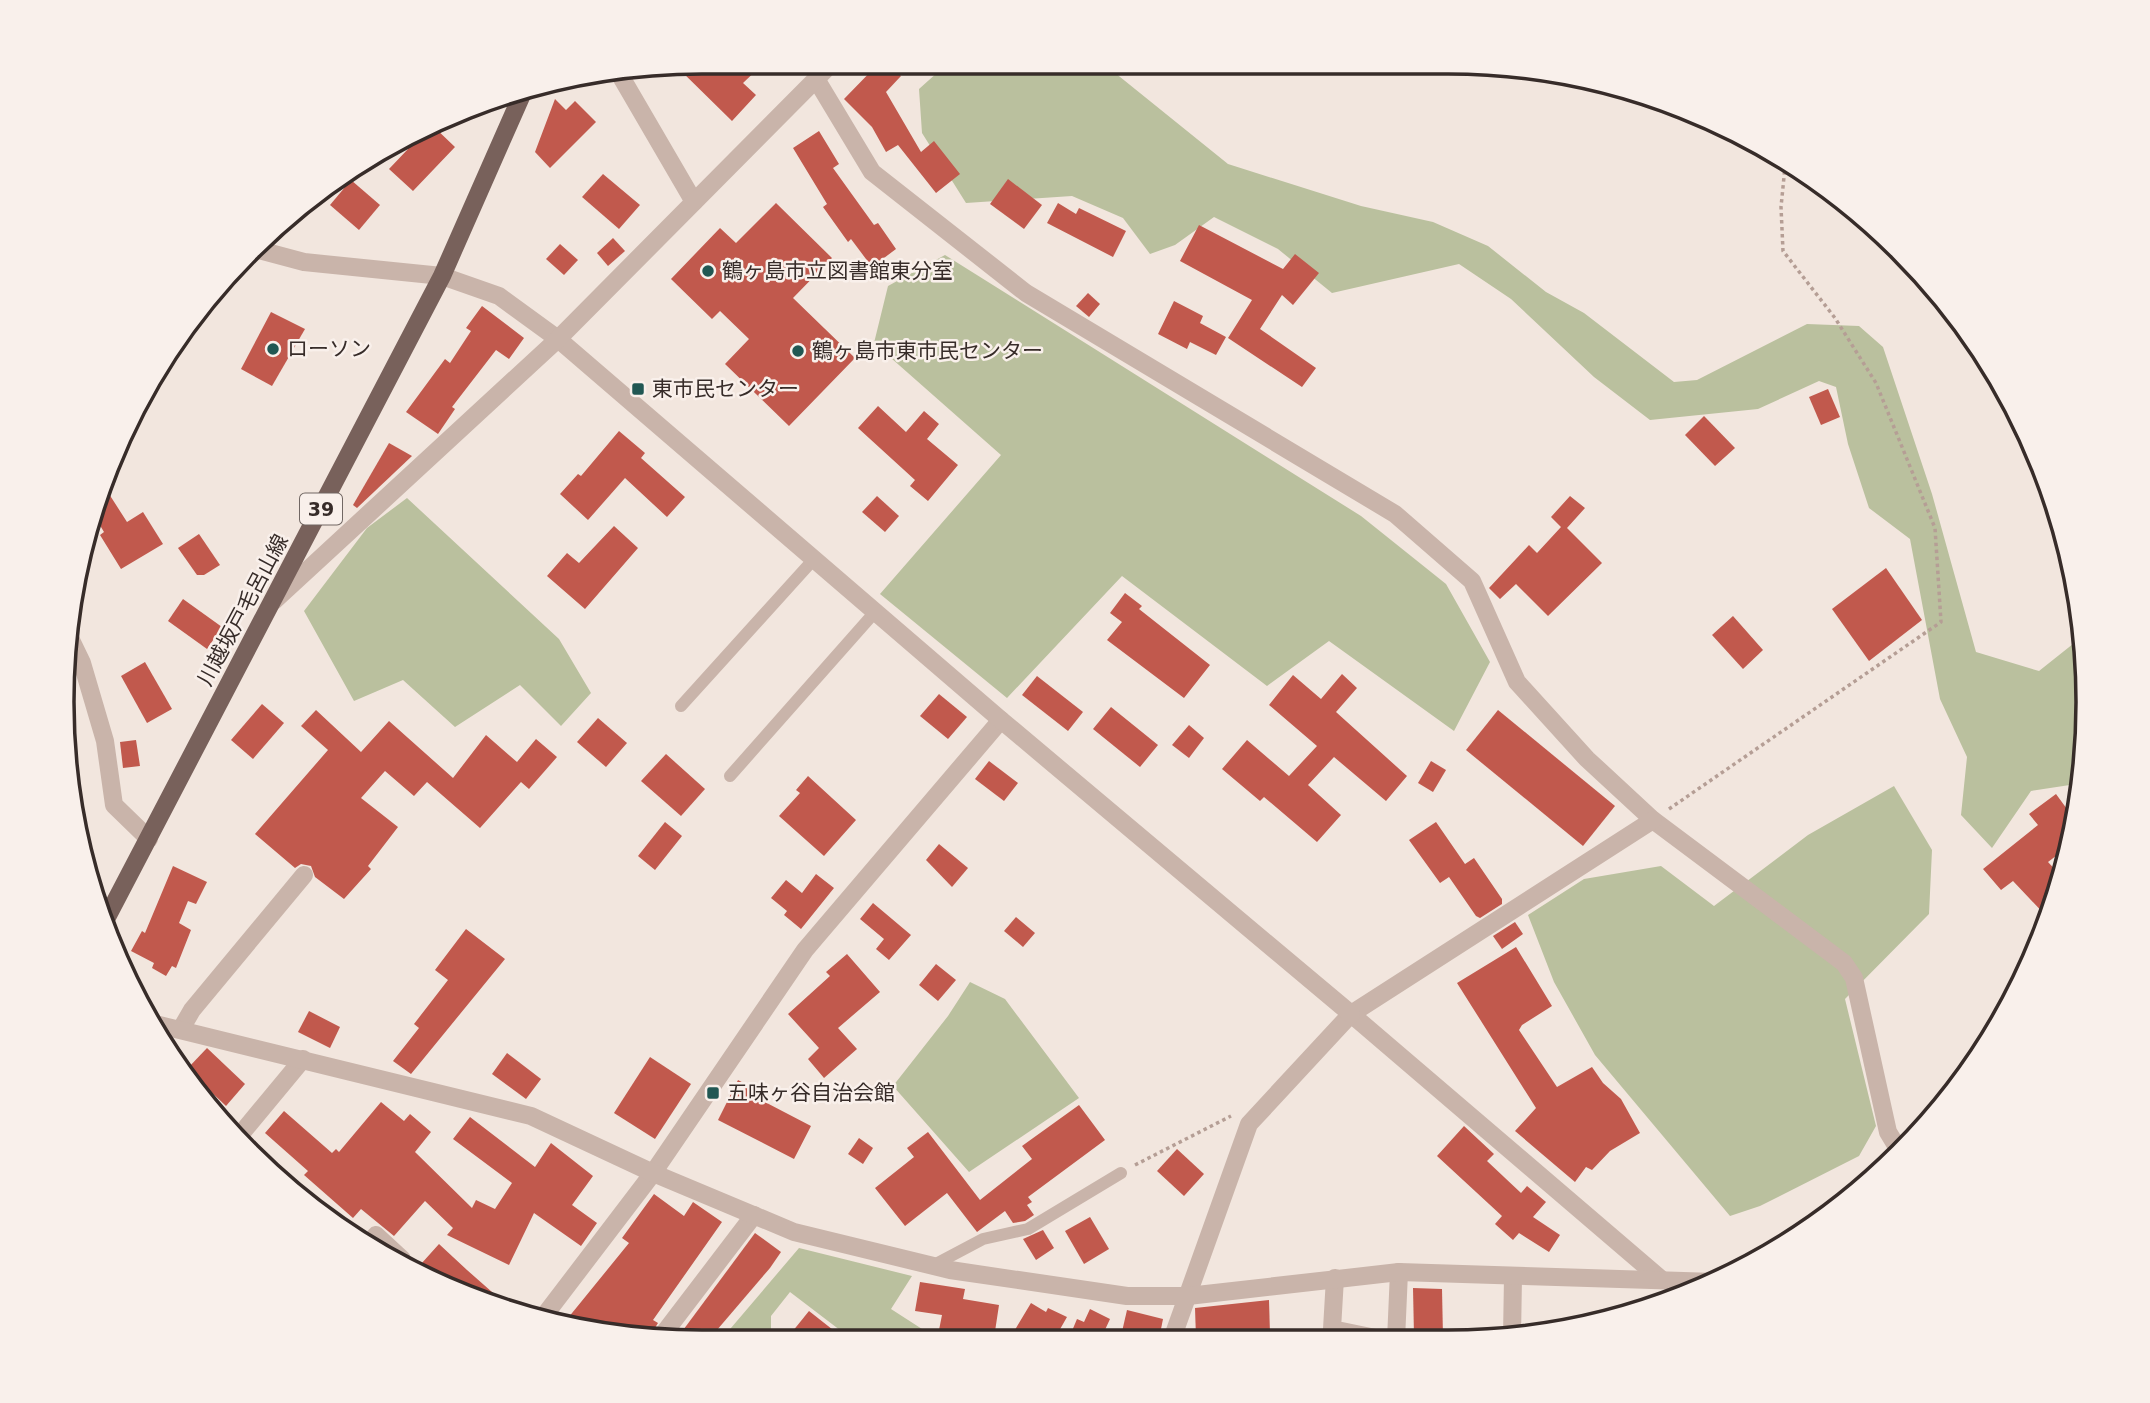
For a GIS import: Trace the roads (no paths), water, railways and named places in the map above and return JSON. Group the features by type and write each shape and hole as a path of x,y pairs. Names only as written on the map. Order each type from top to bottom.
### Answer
{"main road":[{"name":"川越坂戸毛呂山線","path":"110,913 442,276 519,101"}],"street":[{"path":"273,602 558,339 821,74"},
{"path":"622,79 694,202"},
{"path":"816,79 872,172 1026,293 1395,514 1472,581 1517,682 1587,759 1653,820 1844,963 1854,978 1888,1132 1895,1144"},
{"path":"263,251 304,262 442,276 499,296 558,339 1001,720 1662,1280"},
{"path":"76,650 106,741 114,805 149,839"},
{"path":"548,1310 653,1173 805,950 1001,720"},
{"path":"1175,1330 1249,1124 1351,1014 1653,820"},
{"path":"181,1029 304,875"},
{"path":"164,1026 531,1116 653,1173 794,1232 932,1266 1126,1296 1188,1296 1399,1272 1691,1281"},
{"path":"243,1131 303,1059"},
{"path":"667,1328 754,1215"},
{"path":"1396,1330 1399,1272"},
{"path":"1512,1326 1513,1277"},
{"path":"1335,1278 1332,1329 1337,1330"}],"lane":[{"path":"681,706 814,559"},
{"path":"730,776 875,612"},
{"path":"932,1266 983,1239 1028,1229 1121,1173"}],"place":[{"name":"鶴ヶ島市立図書館東分室","path":"708,271"},
{"name":"ローソン","path":"273,349"},
{"name":"鶴ヶ島市東市民センター","path":"798,351"},
{"name":"東市民センター","path":"638,389"},
{"name":"五味ヶ谷自治会館","path":"713,1093"}]}
